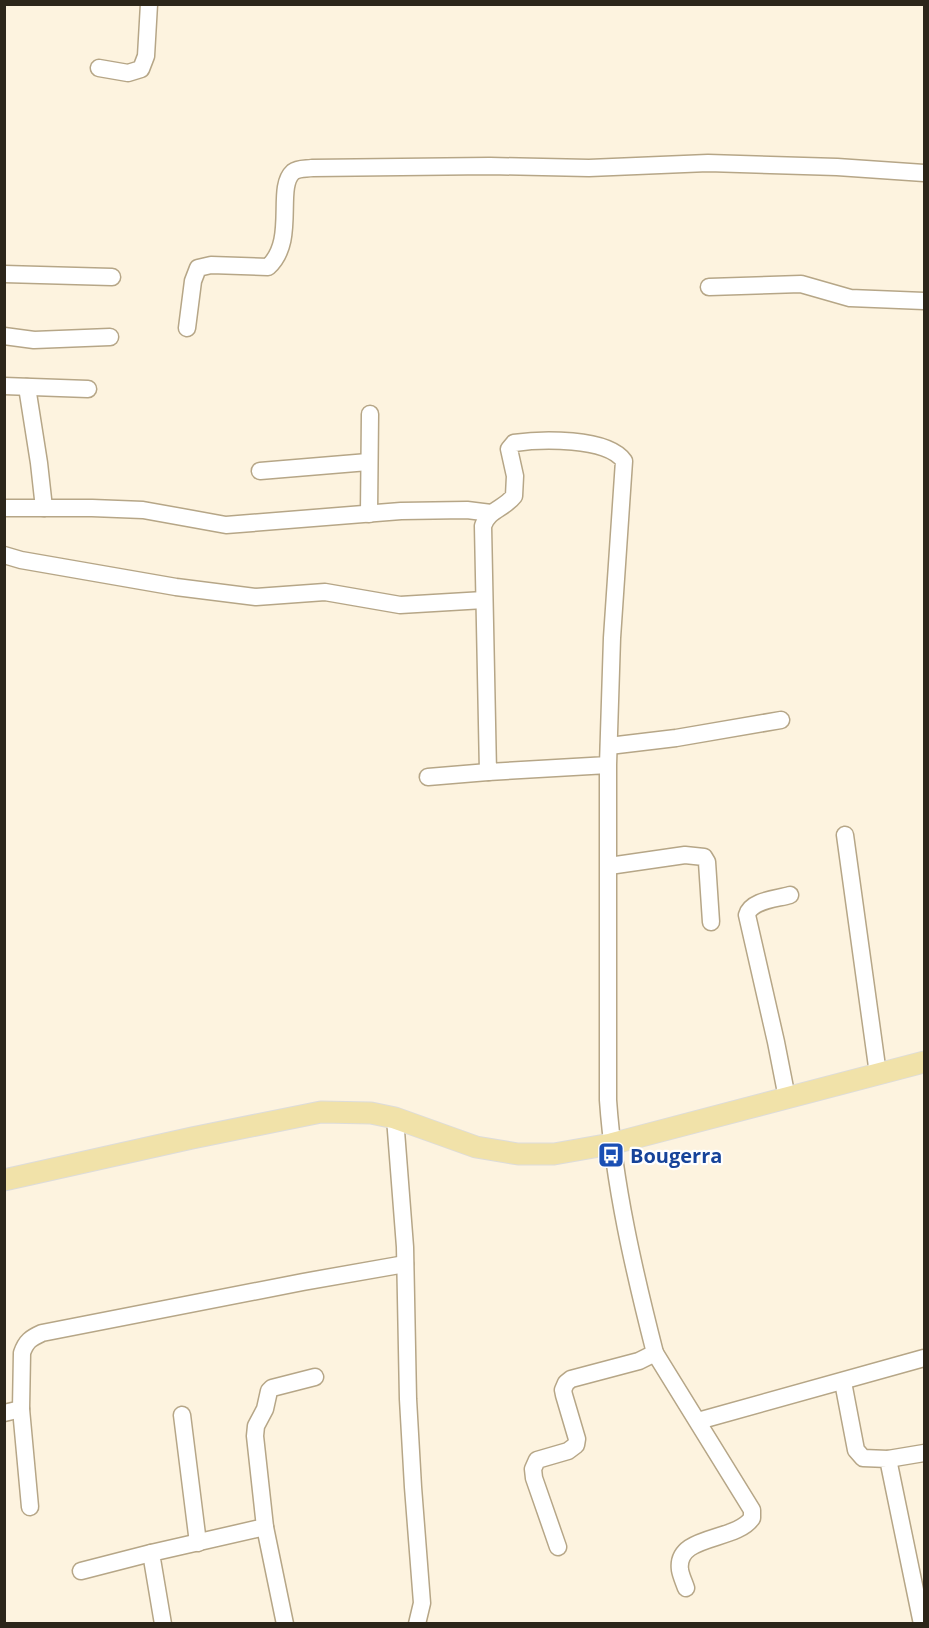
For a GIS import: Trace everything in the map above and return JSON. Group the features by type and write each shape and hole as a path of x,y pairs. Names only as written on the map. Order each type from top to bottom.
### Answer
{"main road":[{"path":"4,1180 321,1112 350,1112 395,1118 476,1147 518,1154 554,1154 611,1144 924,1062"}],"street":[{"path":"99,68 128,73 141,69 146,56 149,4"},
{"path":"187,328 193,281 198,268 211,265 268,267 275,261 284,240 287,183 291,173 297,170 490,166 589,168 708,163 924,172"},
{"path":"4,274 112,277"},
{"path":"709,287 801,284 850,298 924,301"},
{"path":"4,336 34,340 110,337"},
{"path":"4,386 88,389"},
{"path":"27,387 44,508"},
{"path":"369,514 370,414"},
{"path":"488,772 483,526 491,513 514,496 515,476 509,449 514,443 550,441 583,443 613,452 624,461 612,638 608,765 608,1100 611,1144 631,1249 655,1353 752,1510 752,1518 741,1529 699,1542 685,1552 681,1558 680,1568 686,1588"},
{"path":"260,471 368,462"},
{"path":"4,508 143,510 226,525 439,510 491,513"},
{"path":"4,555 21,560 176,587 256,597 325,592 400,605 484,600"},
{"path":"609,746 676,738 781,720"},
{"path":"428,777 608,765"},
{"path":"844,835 878,1074"},
{"path":"609,866 686,855 704,857 707,862 711,922"},
{"path":"787,1098 747,915 748,910 757,903 790,895"},
{"path":"395,1118 405,1264 412,1476 422,1603 417,1623"},
{"path":"30,1507 13,1411 22,1353 31,1337 303,1282 405,1264"},
{"path":"558,1547 542,1503 533,1469 537,1460 568,1451 576,1445 577,1439 563,1390 566,1383 639,1361 655,1353"},
{"path":"698,1421 924,1358"},
{"path":"285,1623 265,1527 255,1436 256,1426 264,1409 267,1394 273,1388 315,1377"},
{"path":"843,1382 856,1450 863,1458 888,1459 924,1453"},
{"path":"182,1415 198,1543"},
{"path":"888,1459 922,1623"},
{"path":"81,1571 265,1527"},
{"path":"151,1553 163,1623"}],"place":[{"name":"Bougerra","path":"611,1155"}]}
